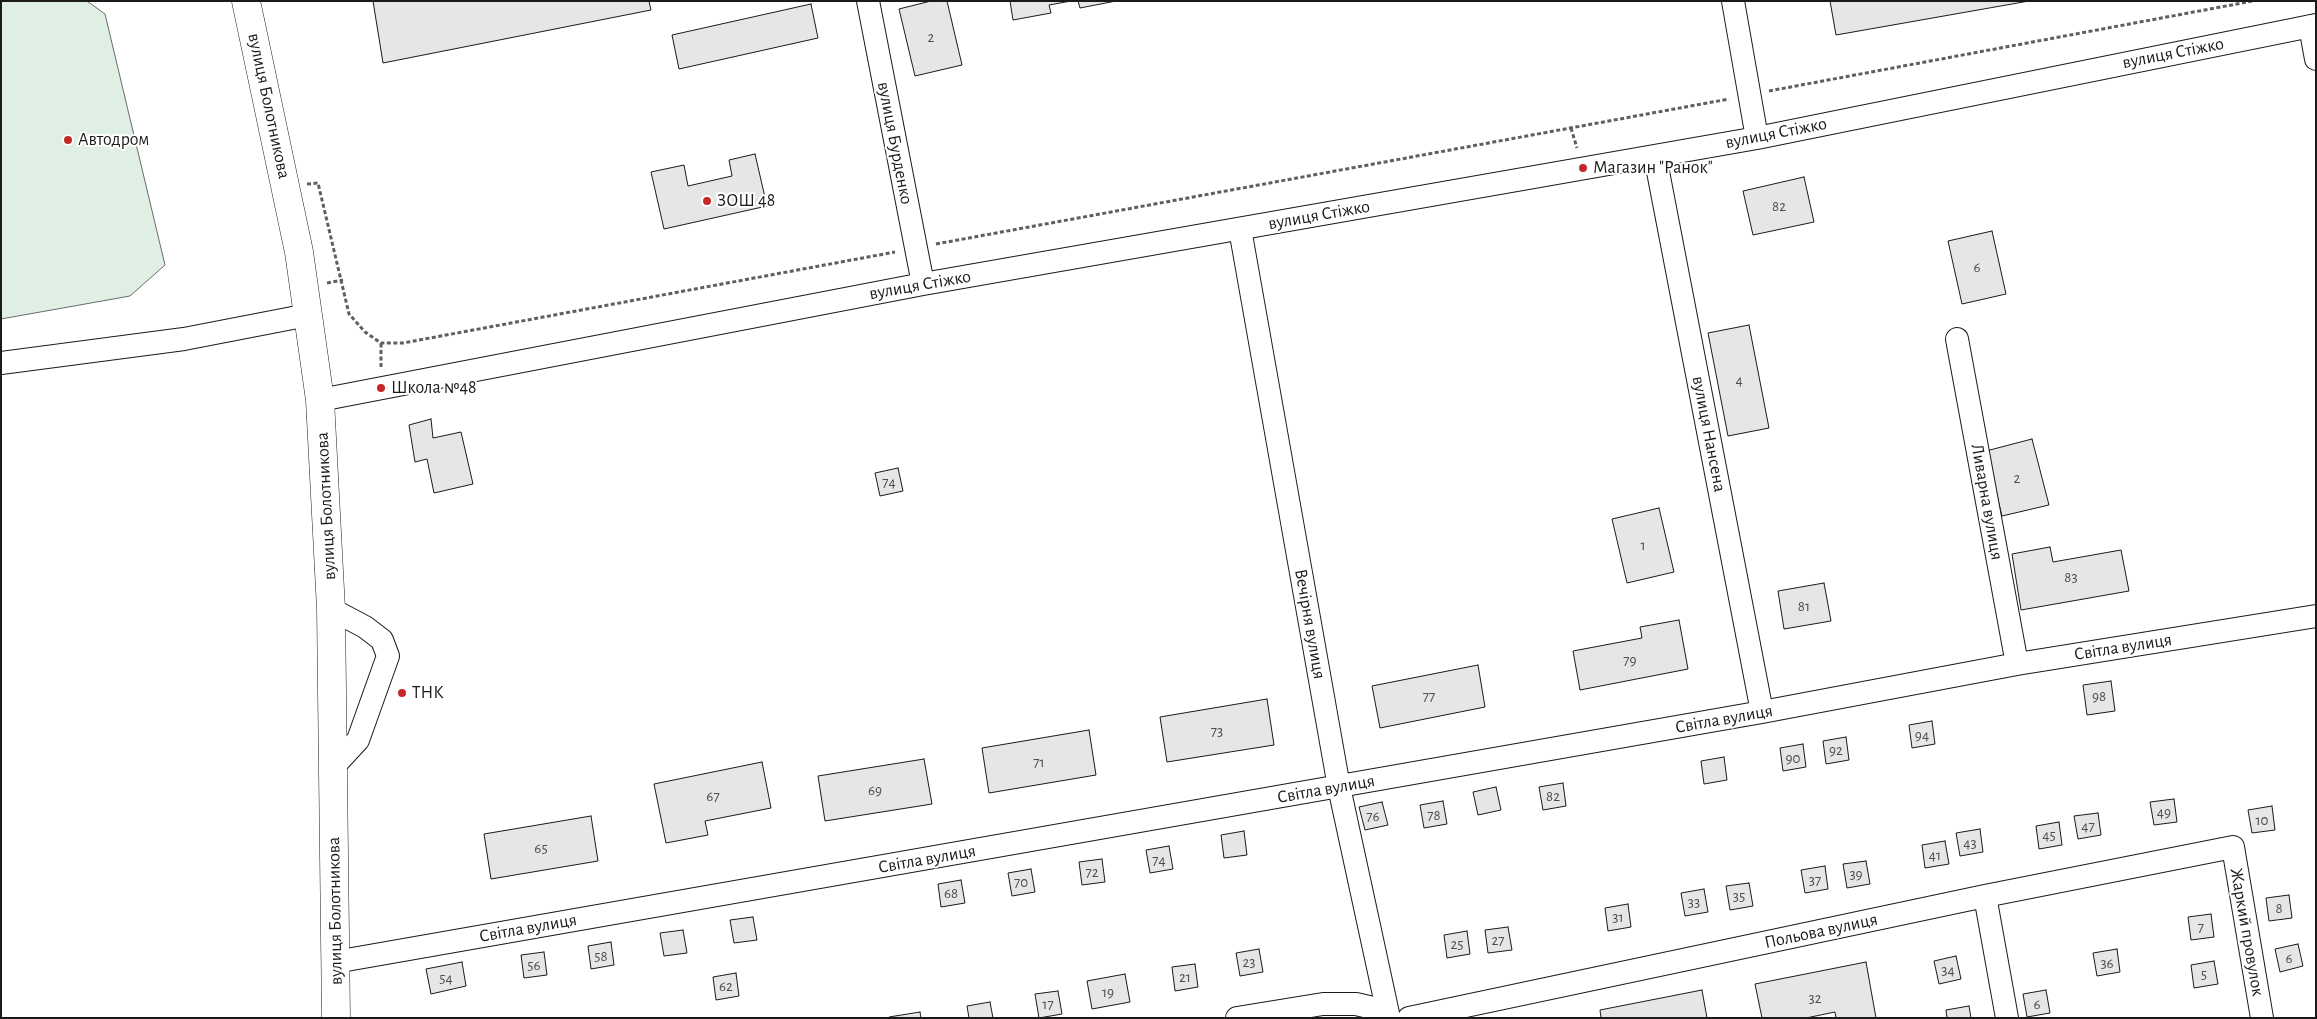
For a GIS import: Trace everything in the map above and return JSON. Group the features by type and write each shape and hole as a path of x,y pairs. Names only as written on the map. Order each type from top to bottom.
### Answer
{"main road":[{"name":"вулиця Болотникова","path":"246,1 286,185 320,400 331,609 336,1018"}],"street":[{"name":"вулиця Бурденко","path":"868,1 923,284"},
{"path":"1733,1 1757,138"},
{"path":"2313,25 2316,59"},
{"name":"вулиця Стіжко","path":"320,400 923,284 1757,138 2313,25"},
{"name":"вулиця Нансена","path":"1655,156 1762,712"},
{"name":"Вечірня вулиця","path":"1240,229 1339,787 1389,1018"},
{"path":"1,364 184,340 308,315"},
{"name":"Ливарна вулиця","path":"1957,339 2017,664"},
{"path":"331,609 364,627 382,640 388,656 358,740 333,767"},
{"name":"Світла вулиця","path":"335,962 1339,787 1762,712 2017,664 2316,616"},
{"name":"Польова вулиця","path":"1409,1018 1985,896 2233,847"},
{"name":"Жаркий провулок","path":"2233,847 2262,1018"},
{"path":"1985,896 2007,1018"},
{"path":"1237,1018 1323,1004 1356,1004 1373,1008 1389,1018"}],"path":[{"path":"318,183 349,314 364,332 382,343 403,343 2253,1"}],"green space":[{"name":"Автодром","path":"1,1 87,1 105,14 165,265 130,296 1,319"}],"building":[{"path":"373,1 649,1 651,10 383,63"},
{"path":"931,1 947,1 962,65 915,76 899,9"},
{"path":"1010,1 1071,1 1049,5 1051,13 1013,20"},
{"path":"1078,1 1116,1 1080,8"},
{"path":"1830,1 2029,1 1836,35"},
{"path":"811,4 818,38 679,69 672,35"},
{"path":"755,154 767,206 664,229 651,172 684,165 688,186 732,176 729,160"},
{"path":"1804,177 1814,222 1753,235 1743,191"},
{"path":"1992,231 2006,294 1962,304 1948,241"},
{"path":"1749,325 1769,428 1728,436 1708,333"},
{"path":"431,419 433,438 461,432 473,484 434,493 427,459 415,462 409,425"},
{"path":"2032,439 2049,505 2002,516 1986,451"},
{"path":"898,468 903,491 880,496 875,473"},
{"path":"1659,508 1674,572 1627,583 1612,519"},
{"path":"2050,547 2053,562 2121,550 2129,591 2021,610 2012,554"},
{"path":"1824,583 1831,621 1784,629 1778,591"},
{"path":"1679,620 1688,669 1580,690 1573,651 1642,638 1640,627"},
{"path":"1478,665 1485,707 1380,728 1372,686"},
{"path":"2111,681 2115,711 2087,715 2083,685"},
{"path":"1267,699 1274,745 1167,762 1160,717"},
{"path":"1932,721 1935,744 1912,748 1909,725"},
{"path":"1089,730 1096,775 989,793 982,748"},
{"path":"1846,737 1849,760 1826,764 1823,741"},
{"path":"1803,744 1806,767 1783,771 1780,748"},
{"path":"1724,757 1727,780 1704,784 1701,761"},
{"path":"924,759 932,804 825,821 818,776"},
{"path":"762,762 771,808 705,821 708,835 666,843 654,784"},
{"path":"1563,783 1566,806 1543,810 1539,787"},
{"path":"1496,787 1501,810 1478,815 1473,792"},
{"path":"2174,799 2177,822 2154,825 2150,802"},
{"path":"1443,801 1447,824 1424,828 1420,805"},
{"path":"1382,802 1388,825 1365,830 1359,807"},
{"path":"2272,806 2275,830 2252,833 2248,810"},
{"path":"2098,813 2101,835 2078,839 2074,816"},
{"path":"591,816 598,861 491,879 484,834"},
{"path":"2059,822 2062,845 2039,849 2036,826"},
{"path":"1980,829 1983,852 1960,856 1956,833"},
{"path":"1244,831 1247,855 1224,858 1221,835"},
{"path":"1945,841 1949,864 1925,868 1922,845"},
{"path":"1169,846 1173,869 1150,873 1146,850"},
{"path":"1102,859 1105,882 1082,885 1079,862"},
{"path":"1866,861 1870,884 1847,888 1843,864"},
{"path":"1825,866 1828,889 1805,893 1801,870"},
{"path":"1031,869 1035,892 1012,896 1008,873"},
{"path":"961,880 965,903 941,907 938,884"},
{"path":"1749,883 1753,906 1730,910 1726,886"},
{"path":"1704,889 1708,912 1685,916 1681,893"},
{"path":"2289,895 2292,918 2269,921 2266,898"},
{"path":"1628,904 1631,927 1608,931 1605,908"},
{"path":"2211,914 2214,937 2191,940 2188,917"},
{"path":"753,917 757,940 734,943 730,920"},
{"path":"1508,927 1512,950 1488,953 1485,930"},
{"path":"683,930 687,953 664,956 660,933"},
{"path":"1467,931 1470,954 1447,958 1444,935"},
{"path":"611,942 614,965 591,969 588,946"},
{"path":"2298,944 2303,966 2280,972 2275,949"},
{"path":"1259,949 1263,972 1240,976 1236,953"},
{"path":"2117,949 2120,972 2097,976 2093,953"},
{"path":"544,952 547,975 524,978 521,955"},
{"path":"1956,956 1961,979 1939,984 1934,961"},
{"path":"2214,961 2218,984 2194,988 2191,965"},
{"path":"462,962 466,986 431,994 426,969"},
{"path":"1866,962 1876,1018 1836,1018 1835,1012 1806,1018 1762,1018 1755,984"},
{"path":"1195,964 1198,987 1175,991 1172,967"},
{"path":"736,973 739,996 716,1000 713,977"},
{"path":"1125,974 1130,1002 1092,1009 1087,981"},
{"path":"1702,990 1707,1018 1601,1018 1600,1010"},
{"path":"2046,990 2050,1013 2027,1017 2023,994"},
{"path":"1058,991 1062,1014 1039,1018 1035,994"},
{"path":"990,1002 993,1018 969,1018 967,1006"},
{"path":"1969,1006 1971,1018 1947,1018 1946,1010"},
{"path":"920,1012 921,1018 889,1018 889,1017"}],"place":[{"name":"Автодром","path":"68,140"},
{"name":"Магазин \"Ранок\"","path":"1583,168"},
{"name":"ЗОШ 48","path":"707,201"},
{"name":"Школа №48","path":"381,388"},
{"name":"ТНК","path":"402,693"}]}
